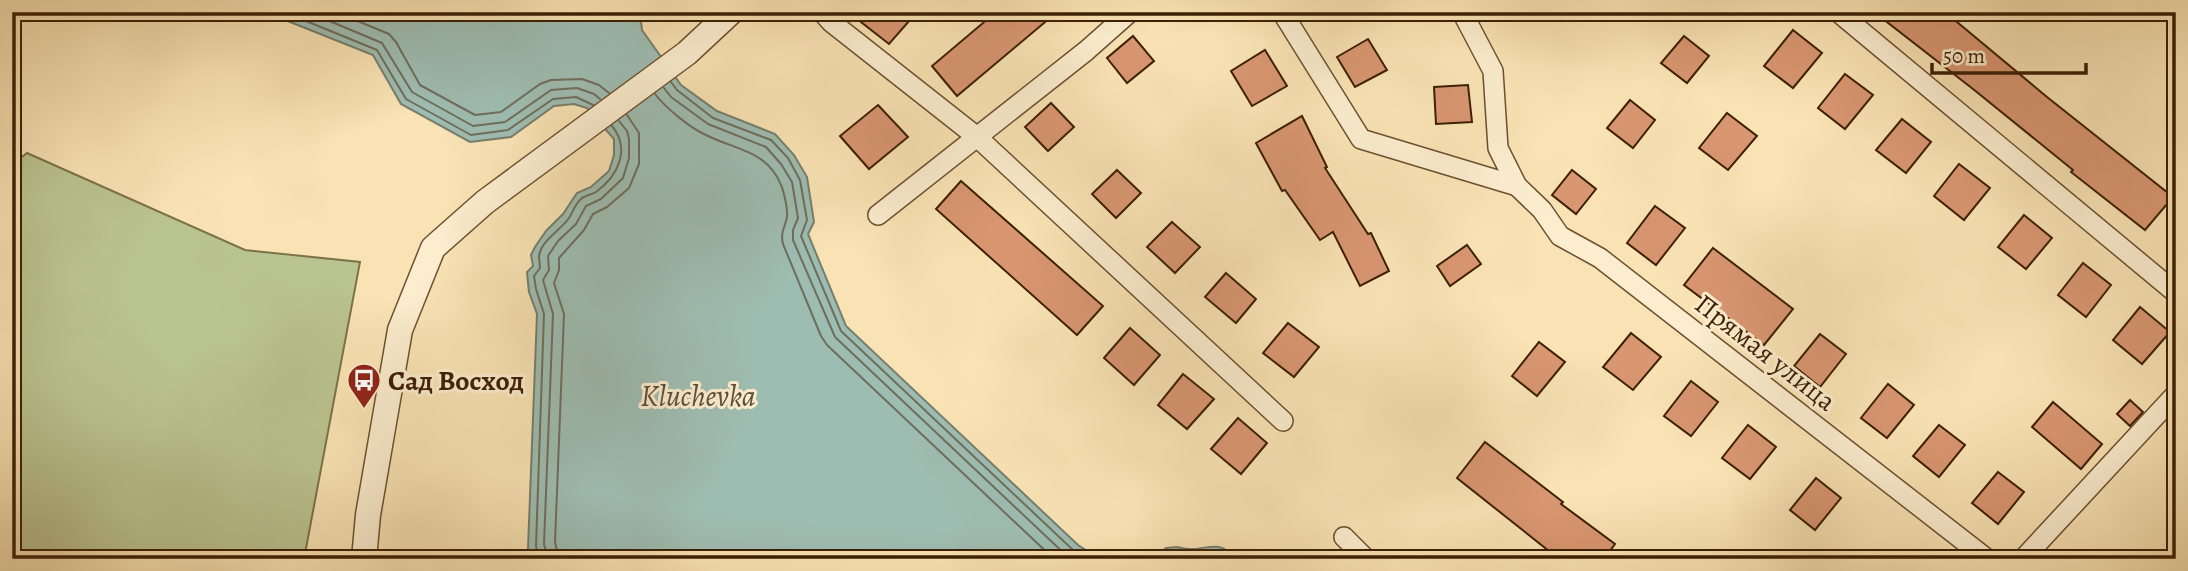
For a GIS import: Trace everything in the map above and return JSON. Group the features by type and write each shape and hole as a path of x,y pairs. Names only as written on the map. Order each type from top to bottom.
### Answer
{"street":[{"path":"364,559 368,515 400,330 433,248 485,202 687,53 731,12"},
{"path":"822,12 831,22 977,137 1283,421"},
{"path":"878,215 1086,51 1130,12"},
{"path":"1282,12 1362,139 1517,186"},
{"path":"1462,12 1493,71 1498,148 1517,186"},
{"path":"1838,12 2176,293"},
{"name":"Прямая улица","path":"1517,186 1542,210 1560,236 1600,258 1987,559"},
{"path":"2023,559 2176,394"},
{"path":"1344,537 1366,559"}],"green space":[{"path":"27,153 245,250 360,262 304,559 12,559 12,165"}],"water":[{"name":"Kluchevka","path":"265,12 640,12 642,30 681,85 717,111 775,134 794,155 807,177 814,222 808,234 846,326 1078,545 1095,556 1107,559 533,559 528,548 537,314 529,292 527,272 533,266 531,255 546,231 563,214 577,193 591,187 609,171 614,155 614,139 587,108 574,104 554,106 511,137 470,142 401,104 373,55"},
{"path":"1220,547 1229,553 1229,559 1152,559 1166,548"}],"building":[{"path":"870,12 917,12 889,44 861,22"},
{"path":"996,12 1057,12 957,96 932,66"},
{"path":"1895,12 1945,12 2173,197 2145,230 1887,22"},
{"path":"1793,30 1822,53 1793,88 1764,66"},
{"path":"1133,36 1154,61 1127,83 1107,58"},
{"path":"1684,36 1709,56 1687,83 1661,63"},
{"path":"1368,39 1387,70 1355,87 1337,57"},
{"path":"1265,50 1287,86 1252,106 1231,71"},
{"path":"1845,74 1873,95 1845,129 1818,108"},
{"path":"1468,85 1472,122 1436,124 1434,87"},
{"path":"1630,100 1655,120 1633,148 1607,128"},
{"path":"1051,103 1074,127 1048,151 1025,127"},
{"path":"878,105 908,137 869,169 840,136"},
{"path":"1727,113 1757,136 1728,170 1699,148"},
{"path":"1302,116 1327,167 1325,168 1368,234 1371,233 1389,271 1360,286 1333,232 1320,240 1285,190 1282,191 1256,143"},
{"path":"1902,119 1931,142 1906,173 1876,150"},
{"path":"1959,164 1990,188 1964,220 1934,196"},
{"path":"1117,170 1141,193 1116,218 1092,194"},
{"path":"1572,170 1596,189 1576,214 1552,195"},
{"path":"961,181 1103,306 1077,335 936,209"},
{"path":"1655,206 1685,228 1656,265 1627,243"},
{"path":"2024,215 2052,238 2026,269 1998,247"},
{"path":"1172,222 1200,247 1175,273 1147,247"},
{"path":"1467,245 1481,264 1450,286 1437,266"},
{"path":"1713,248 1793,309 1764,345 1684,285"},
{"path":"2083,263 2111,285 2086,317 2058,295"},
{"path":"1226,273 1256,299 1236,323 1205,297"},
{"path":"2140,307 2170,332 2142,364 2113,340"},
{"path":"1288,323 1319,347 1294,377 1263,353"},
{"path":"1130,328 1160,355 1134,385 1104,358"},
{"path":"1631,333 1661,357 1633,390 1603,367"},
{"path":"1820,334 1846,354 1820,387 1794,366"},
{"path":"1539,342 1565,362 1537,396 1512,376"},
{"path":"1183,374 1214,399 1187,429 1158,405"},
{"path":"1691,381 1718,402 1691,436 1664,416"},
{"path":"1888,384 1914,405 1887,438 1861,418"},
{"path":"2130,400 2143,412 2130,426 2117,414"},
{"path":"2053,402 2102,444 2081,469 2032,427"},
{"path":"1238,418 1267,443 1241,474 1211,449"},
{"path":"1748,425 1776,447 1750,479 1722,458"},
{"path":"1939,425 1965,445 1939,477 1913,456"},
{"path":"1485,442 1615,544 1604,559 1559,559 1457,478"},
{"path":"1998,472 2024,492 1998,524 1972,503"},
{"path":"1816,478 1841,498 1815,530 1790,510"}],"place":[{"name":"Сад Восход","path":"364,410"}]}
